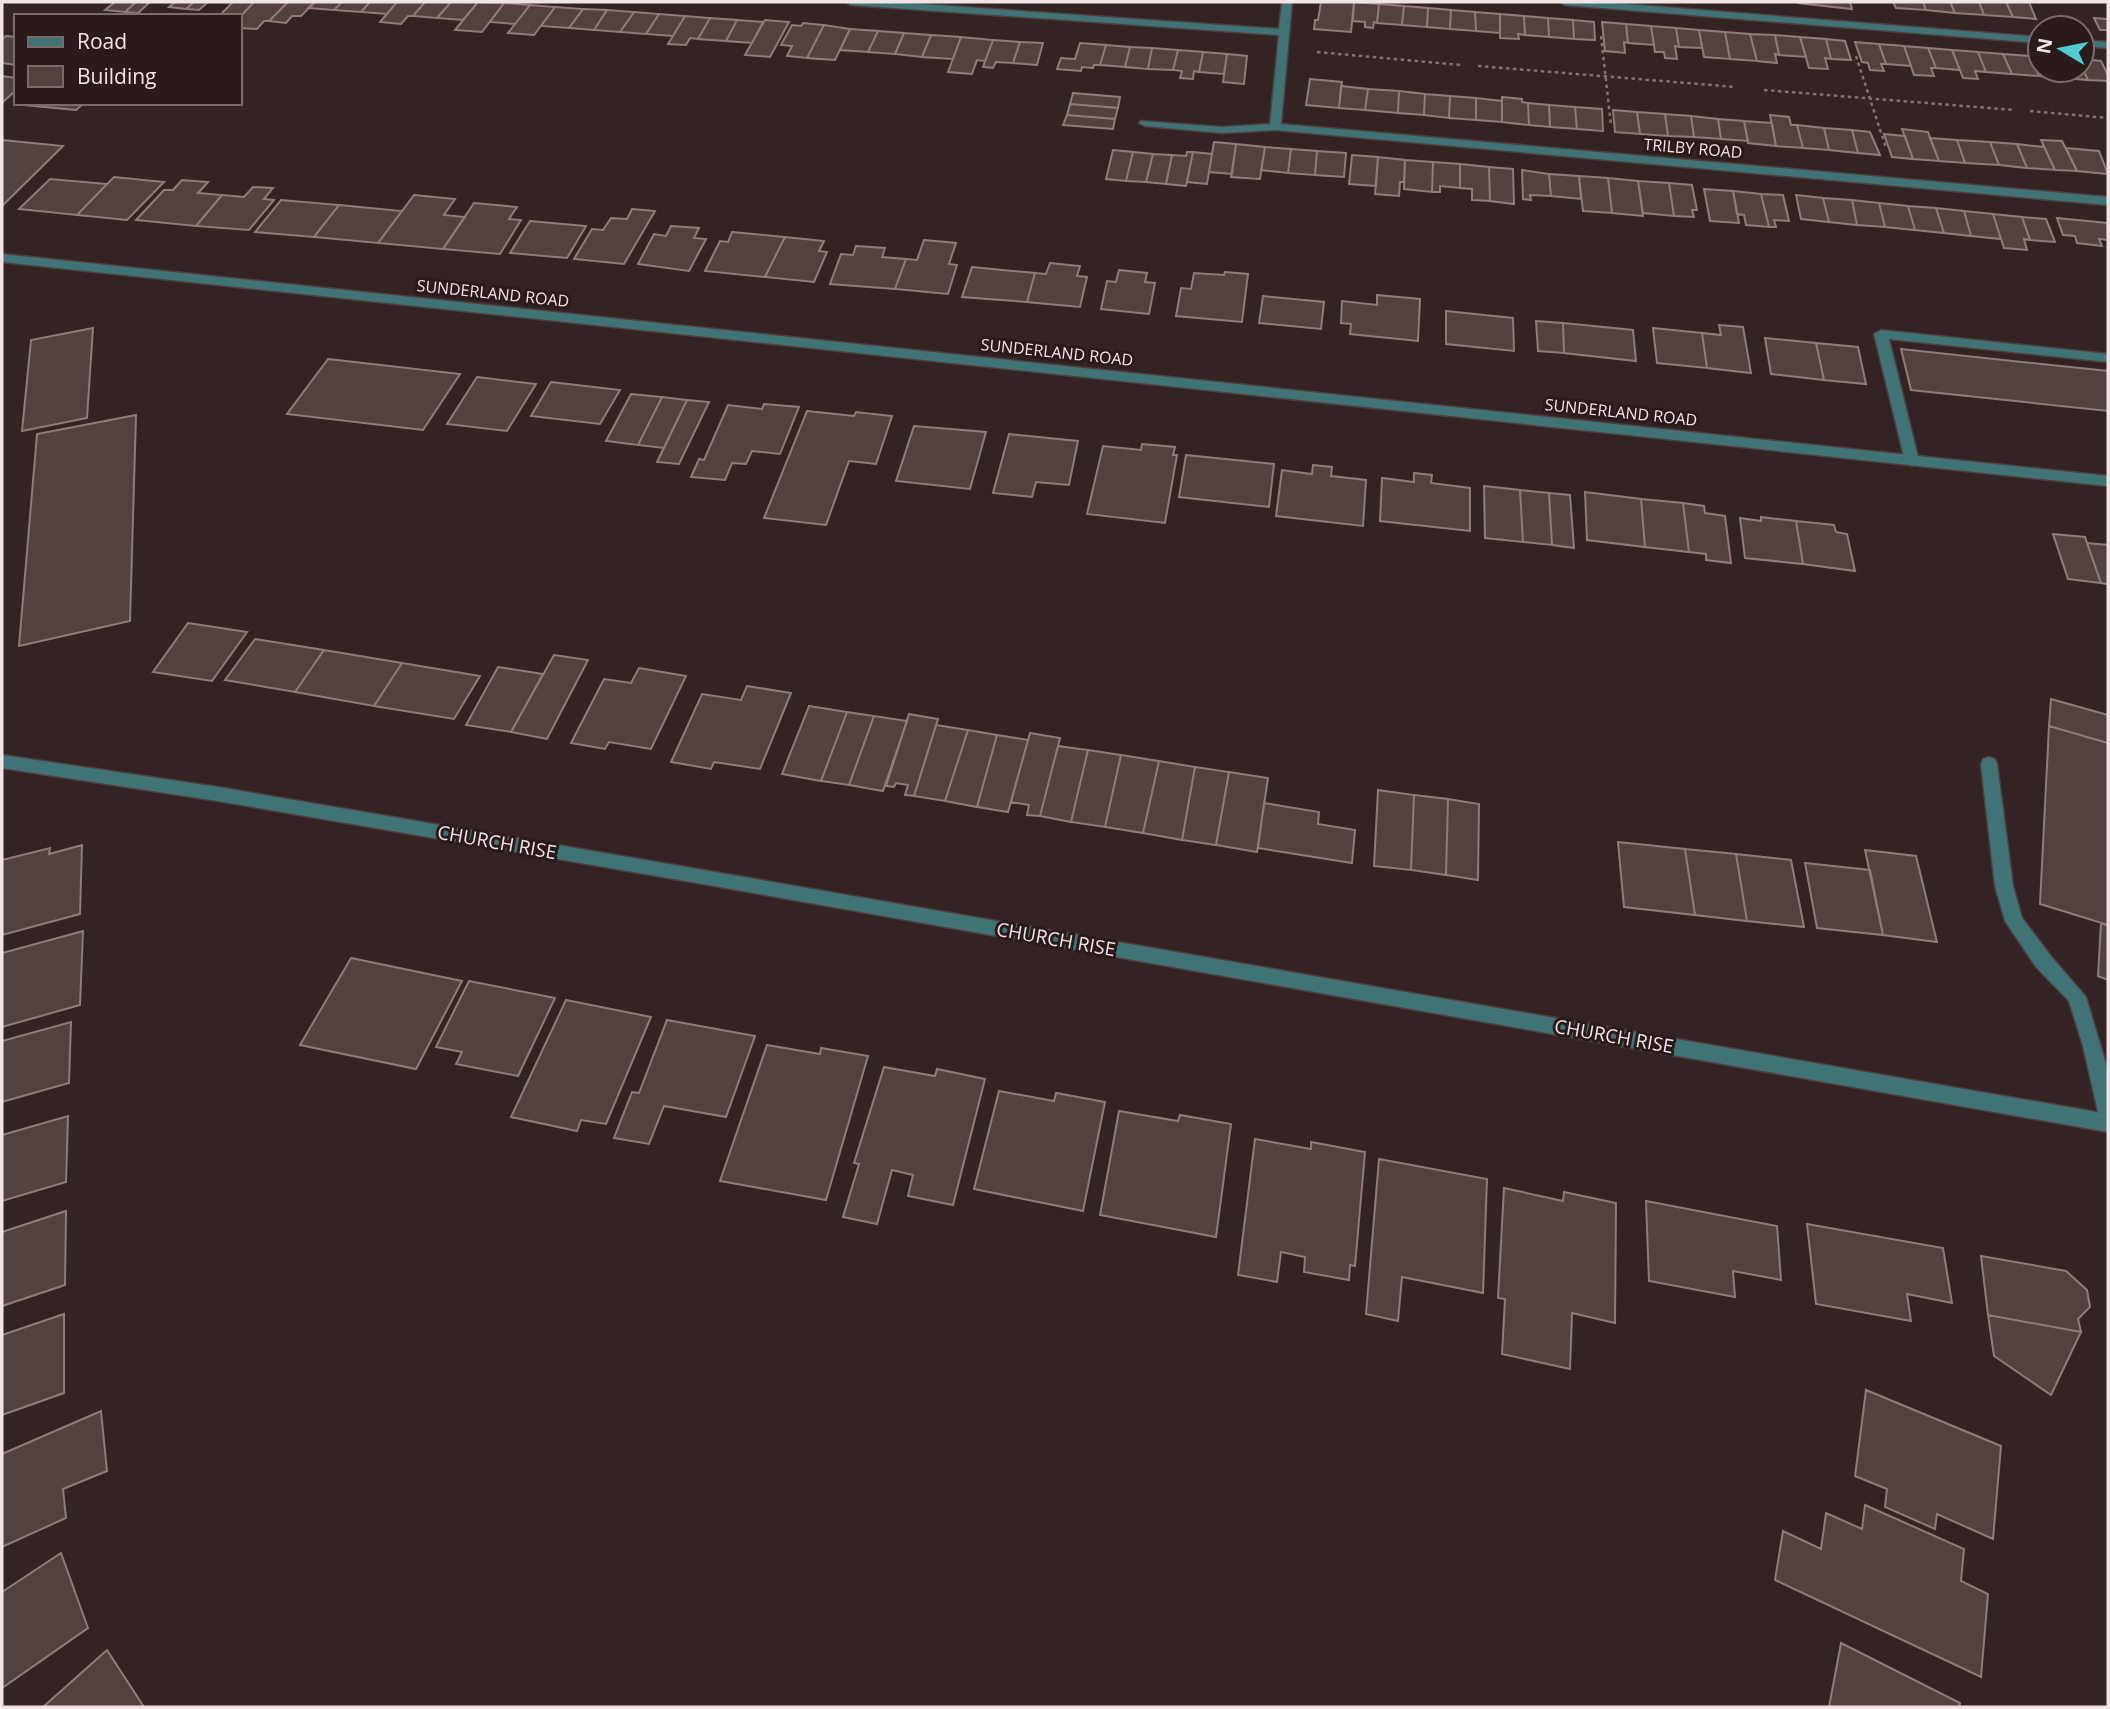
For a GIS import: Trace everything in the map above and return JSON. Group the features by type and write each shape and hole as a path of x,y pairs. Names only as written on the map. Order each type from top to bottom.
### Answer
{"street":[{"path":"851,2 1282,32"},
{"path":"1275,127 1282,32 1287,2"},
{"path":"1565,2 1764,13 1846,24 2026,39"},
{"name":"TRILBY ROAD","path":"1145,123 1222,130 1275,127 2108,201"},
{"name":"SUNDERLAND ROAD","path":"2,258 2108,481"},
{"path":"1912,461 1881,334 2108,358"},
{"name":"CHURCH RISE","path":"2,761 218,794 667,871 2108,1123"},
{"path":"1989,764 2004,886 2014,921 2043,961 2077,996 2093,1046 2108,1112"}],"path":[{"path":"1597,4 1614,157"},
{"path":"1846,24 1897,182"},
{"path":"1281,49 1461,65"},
{"path":"1478,66 1735,88"},
{"path":"1764,90 2014,110"},
{"path":"2030,111 2108,118"}],"building":[{"path":"115,2 136,2 125,12 105,10"},
{"path":"136,2 150,2 138,13 125,12"},
{"path":"175,2 194,2 186,9 169,7"},
{"path":"194,2 208,2 199,10 186,9"},
{"path":"233,2 254,2 242,15 221,14"},
{"path":"254,2 288,2 257,29 242,28 242,15"},
{"path":"288,2 315,2 301,16 292,16 286,23 269,21"},
{"path":"315,2 342,2 334,10 308,8"},
{"path":"342,2 370,2 361,12 334,10"},
{"path":"370,2 397,2 387,14 361,12"},
{"path":"397,2 425,2 413,16 408,16 401,24 380,22"},
{"path":"425,2 451,2 437,18 413,16"},
{"path":"451,2 478,2 463,20 437,18"},
{"path":"478,2 504,3 482,32 455,30"},
{"path":"1321,2 1354,2 1351,32 1314,29"},
{"path":"1354,2 1379,4 1377,23 1374,22 1373,28 1365,27 1365,22 1353,21"},
{"path":"1850,2 1852,9 1798,3"},
{"path":"1893,2 1923,2 1926,10 1896,8"},
{"path":"1923,2 1950,2 1955,13 1926,10"},
{"path":"1950,2 1979,2 1984,15 1955,13"},
{"path":"1979,2 2006,2 2013,17 1984,15"},
{"path":"2006,2 2029,2 2034,14 2026,14 2026,18 2013,17"},
{"path":"504,3 530,5 515,24 490,22"},
{"path":"1379,4 1404,6 1402,25 1377,23"},
{"path":"530,5 555,7 534,35 508,33"},
{"path":"1404,6 1428,8 1427,27 1402,25"},
{"path":"555,7 583,9 569,28 541,26"},
{"path":"1428,8 1451,10 1450,29 1427,27"},
{"path":"583,9 607,10 594,30 569,28"},
{"path":"607,10 634,12 620,32 594,30"},
{"path":"1451,10 1475,12 1476,31 1450,29"},
{"path":"634,12 659,14 646,34 620,32"},
{"path":"1475,12 1500,14 1500,33 1476,31"},
{"path":"659,14 685,16 673,36 646,34"},
{"path":"1500,14 1524,16 1525,35 1518,34 1519,39 1500,38"},
{"path":"685,16 710,18 698,39 690,38 686,45 668,44"},
{"path":"1524,16 1548,18 1549,37 1525,35"},
{"path":"710,18 737,20 726,41 698,39"},
{"path":"1548,18 1573,20 1574,39 1549,37"},
{"path":"2096,18 2108,19 2108,30 2100,30"},
{"path":"737,20 763,22 752,43 726,41"},
{"path":"765,20 789,22 770,57 745,55"},
{"path":"1573,20 1594,22 1595,40 1574,39"},
{"path":"1602,22 1626,24 1628,43 1624,42 1625,53 1605,51"},
{"path":"803,23 824,25 807,58 787,56 792,46 781,45 792,25 801,26"},
{"path":"1626,24 1651,26 1654,45 1628,43"},
{"path":"824,25 850,29 835,60 807,58"},
{"path":"1651,26 1676,28 1679,47 1675,46 1677,59 1665,58 1664,52 1655,52"},
{"path":"1676,28 1699,30 1702,48 1679,47"},
{"path":"850,29 878,31 868,52 840,50"},
{"path":"1699,30 1725,32 1730,59 1704,57"},
{"path":"878,31 904,33 895,54 868,52"},
{"path":"1725,32 1750,34 1757,61 1730,59"},
{"path":"904,33 931,35 922,57 895,54"},
{"path":"1750,34 1775,35 1779,55 1775,54 1777,63 1757,61"},
{"path":"931,35 961,37 953,59 922,57"},
{"path":"1775,35 1800,37 1806,57 1779,55"},
{"path":"6,36 14,37 14,65 2,63 2,39"},
{"path":"961,37 993,40 985,61 977,60 972,74 948,72"},
{"path":"1800,37 1826,39 1831,59 1825,58 1828,69 1809,68"},
{"path":"1826,39 1845,41 1851,60 1831,59"},
{"path":"993,40 1020,42 1013,63 996,62 993,68 983,67"},
{"path":"1020,42 1043,43 1037,65 1013,63"},
{"path":"1855,42 1879,44 1886,64 1881,64 1884,71 1870,70 1868,63 1862,62"},
{"path":"1080,43 1106,45 1100,65 1094,65 1093,68 1082,67 1081,71 1057,69 1061,58 1075,59"},
{"path":"1879,44 1904,46 1911,66 1886,64"},
{"path":"1106,45 1130,47 1125,67 1100,65"},
{"path":"1904,46 1928,48 1936,68 1931,68 1934,76 1914,75"},
{"path":"1130,47 1152,48 1148,69 1125,67"},
{"path":"1152,48 1178,50 1173,70 1148,69"},
{"path":"1928,48 1952,50 1960,70 1936,68"},
{"path":"1178,50 1203,52 1199,72 1194,71 1193,79 1180,78 1182,71 1173,70"},
{"path":"1952,50 1978,52 1986,72 1975,71 1978,79 1963,78"},
{"path":"1203,52 1227,54 1224,74 1199,72"},
{"path":"1978,52 2003,54 2012,74 1986,72"},
{"path":"1227,54 1247,56 1244,84 1223,82"},
{"path":"2003,54 2026,56 2026,75 2012,74"},
{"path":"2096,60 2101,61 2108,81 2096,80"},
{"path":"2,76 14,78 14,92 2,103"},
{"path":"1310,79 1342,82 1339,108 1306,105"},
{"path":"1341,86 1368,89 1365,110 1339,108"},
{"path":"1368,89 1399,91 1398,113 1365,110"},
{"path":"1399,91 1425,94 1424,115 1398,113"},
{"path":"1073,93 1120,97 1118,108 1070,104"},
{"path":"1425,94 1450,96 1449,118 1424,115"},
{"path":"1450,96 1476,98 1476,120 1449,118"},
{"path":"1502,97 1522,99 1522,102 1528,103 1529,125 1502,122"},
{"path":"1476,98 1502,101 1502,122 1476,120"},
{"path":"1528,103 1549,105 1550,127 1529,125"},
{"path":"1070,104 1118,108 1115,119 1067,115"},
{"path":"23,105 82,105 76,110"},
{"path":"1549,105 1575,107 1577,129 1550,127"},
{"path":"1575,107 1602,109 1603,131 1577,129"},
{"path":"1613,110 1637,112 1640,134 1615,132"},
{"path":"1637,112 1665,114 1668,136 1640,134"},
{"path":"1665,114 1691,116 1694,137 1668,136"},
{"path":"1067,115 1115,119 1113,129 1063,125"},
{"path":"1770,115 1789,117 1791,125 1797,125 1803,148 1776,146"},
{"path":"1691,116 1718,119 1721,139 1694,137"},
{"path":"1718,119 1744,121 1748,141 1721,139"},
{"path":"1744,121 1772,123 1776,146 1748,143"},
{"path":"1797,125 1824,128 1829,150 1803,148"},
{"path":"1824,128 1852,130 1858,153 1829,150"},
{"path":"1902,129 1928,132 1939,161 1913,159"},
{"path":"1852,130 1870,132 1880,155 1858,153"},
{"path":"1884,134 1905,136 1913,159 1892,157"},
{"path":"1930,138 1957,140 1965,163 1939,161"},
{"path":"2,140 63,146 2,206"},
{"path":"1957,140 1990,142 1999,165 1965,163"},
{"path":"2041,140 2062,141 2077,171 2055,170"},
{"path":"1214,142 1236,144 1232,174 1209,172"},
{"path":"1990,142 2017,144 2027,168 1999,165"},
{"path":"1236,144 1265,147 1260,179 1231,177"},
{"path":"2017,144 2044,147 2055,170 2027,168"},
{"path":"1265,147 1291,149 1288,173 1261,170"},
{"path":"2066,148 2099,151 2108,174 2077,171"},
{"path":"1291,149 1317,151 1315,175 1288,173"},
{"path":"1113,150 1133,152 1126,181 1106,179"},
{"path":"1317,151 1346,153 1344,177 1315,175"},
{"path":"1133,152 1153,154 1146,182 1126,181"},
{"path":"1187,152 1193,152 1186,186 1166,184 1172,155 1186,156"},
{"path":"1193,152 1212,154 1207,184 1187,182"},
{"path":"1153,154 1172,155 1166,184 1146,182"},
{"path":"1352,155 1378,157 1376,186 1349,184"},
{"path":"1378,157 1405,160 1404,182 1400,182 1399,196 1375,194"},
{"path":"1405,160 1433,162 1432,192 1404,189"},
{"path":"1433,162 1460,164 1460,188 1440,186 1440,192 1432,192"},
{"path":"1460,164 1489,167 1490,201 1472,200 1472,189 1460,188"},
{"path":"1489,167 1513,169 1514,204 1490,201"},
{"path":"1522,170 1549,174 1551,196 1530,195 1531,200 1523,199"},
{"path":"1549,174 1579,176 1581,199 1551,196"},
{"path":"1579,176 1608,178 1612,213 1583,211"},
{"path":"114,177 164,182 127,220 77,215"},
{"path":"1608,178 1638,181 1643,216 1612,213"},
{"path":"50,179 107,184 77,215 19,209"},
{"path":"182,180 208,182 198,193 222,195 196,226 136,220 164,190 173,190"},
{"path":"1638,181 1669,183 1674,216 1643,213"},
{"path":"1669,183 1692,185 1697,210 1692,210 1694,217 1674,216"},
{"path":"253,187 273,188 264,199 274,200 249,230 196,226 222,195 244,197"},
{"path":"1704,189 1733,191 1739,223 1710,221"},
{"path":"1733,191 1761,194 1769,227 1746,225 1744,215 1737,214"},
{"path":"1761,194 1783,195 1789,221 1774,220 1776,227 1769,227"},
{"path":"414,195 455,199 444,215 465,217 443,249 378,243"},
{"path":"1796,195 1823,198 1829,222 1801,219"},
{"path":"1823,198 1852,200 1857,225 1829,222"},
{"path":"281,200 339,205 314,237 255,232"},
{"path":"1852,200 1879,203 1885,227 1857,225"},
{"path":"474,203 517,207 509,219 521,220 500,254 443,249"},
{"path":"1879,203 1908,206 1915,230 1885,227"},
{"path":"339,205 402,211 378,243 314,237"},
{"path":"1908,206 1936,208 1944,233 1915,230"},
{"path":"1936,208 1964,211 1971,236 1944,233"},
{"path":"632,209 655,211 624,264 574,259 592,229 603,230 611,218 627,219"},
{"path":"1964,211 1993,214 2001,239 1971,236"},
{"path":"1993,214 2022,217 2030,240 2024,239 2027,250 2004,248"},
{"path":"2022,217 2046,219 2055,242 2030,240"},
{"path":"2057,218 2107,223 2108,240 2099,239 2102,246 2077,243 2075,236 2063,235"},
{"path":"530,221 586,226 567,258 510,253"},
{"path":"671,226 699,228 694,238 706,239 689,271 638,264 654,234 666,236"},
{"path":"732,232 785,237 765,277 705,271 720,241 728,242"},
{"path":"785,237 824,241 819,251 827,252 814,282 765,277"},
{"path":"924,240 956,243 949,264 957,265 948,294 895,289 906,259 917,260"},
{"path":"856,246 885,248 882,257 906,259 895,289 830,284 841,254 853,255"},
{"path":"1050,263 1080,266 1077,276 1087,277 1080,307 1027,302 1035,273 1046,274"},
{"path":"972,267 1035,273 1027,302 962,297"},
{"path":"1119,270 1147,273 1145,282 1155,283 1149,314 1101,309 1107,281 1116,282"},
{"path":"1225,272 1248,274 1242,322 1176,316 1181,288 1191,289 1194,273 1224,275"},
{"path":"1377,295 1420,299 1418,341 1350,334 1351,324 1341,323 1342,301 1377,305"},
{"path":"1263,296 1324,302 1321,329 1259,323"},
{"path":"1446,311 1513,318 1514,351 1446,344"},
{"path":"1536,321 1563,323 1564,353 1538,351"},
{"path":"1563,323 1633,330 1636,361 1564,353"},
{"path":"1719,325 1743,327 1751,373 1707,368 1702,333 1721,335"},
{"path":"93,328 87,418 22,431 31,340"},
{"path":"1653,328 1702,333 1707,368 1657,363"},
{"path":"1765,338 1816,343 1824,380 1771,374"},
{"path":"1816,343 1858,347 1866,384 1824,380"},
{"path":"1901,349 2108,371 2108,411 1911,390"},
{"path":"328,359 460,374 423,430 287,414"},
{"path":"477,377 536,384 507,431 447,424"},
{"path":"551,382 620,390 600,424 531,416"},
{"path":"631,394 662,397 638,445 606,441"},
{"path":"662,397 687,400 664,448 638,445"},
{"path":"687,400 709,402 679,464 657,462"},
{"path":"764,404 799,407 780,454 752,451 746,464 732,463 725,480 691,477 699,459 704,460 728,405 762,409"},
{"path":"807,411 854,416 856,412 892,416 876,464 849,461 826,525 764,518"},
{"path":"136,415 130,621 19,646 37,434"},
{"path":"914,426 986,432 970,489 896,481"},
{"path":"1009,434 1078,441 1069,485 1036,482 1032,497 993,493"},
{"path":"1142,444 1175,447 1173,455 1177,455 1165,523 1087,514 1103,446 1141,450"},
{"path":"1186,455 1274,464 1269,507 1179,497"},
{"path":"1313,465 1332,467 1331,476 1366,480 1363,526 1276,516 1282,470 1312,474"},
{"path":"1414,473 1432,475 1431,483 1470,488 1470,531 1380,521 1382,478 1414,482"},
{"path":"1484,486 1520,490 1523,542 1485,538"},
{"path":"1520,490 1549,493 1552,545 1523,542"},
{"path":"1585,492 1641,499 1645,547 1587,540"},
{"path":"1549,493 1570,495 1574,548 1552,545"},
{"path":"1641,499 1683,503 1689,552 1645,547"},
{"path":"1683,503 1704,506 1705,513 1725,516 1731,563 1706,560 1706,554 1689,552"},
{"path":"1761,517 1796,521 1803,564 1745,558 1740,518 1761,521"},
{"path":"1796,521 1834,525 1836,532 1847,534 1855,571 1803,564"},
{"path":"2053,534 2085,537 2101,583 2068,579"},
{"path":"2087,543 2108,545 2108,584 2101,583"},
{"path":"188,623 247,632 212,681 153,672"},
{"path":"255,639 324,650 295,692 225,680"},
{"path":"324,650 402,663 374,706 295,692"},
{"path":"554,655 588,660 547,739 511,732"},
{"path":"402,663 480,676 454,719 374,706"},
{"path":"498,667 543,674 511,732 466,725"},
{"path":"639,668 686,676 651,749 609,742 605,749 571,743 604,679 631,683"},
{"path":"747,686 791,693 760,769 714,762 711,769 671,762 702,694 741,700"},
{"path":"2051,699 2108,715 2108,743 2049,726"},
{"path":"809,706 847,712 821,781 782,774"},
{"path":"847,712 874,716 849,785 821,781"},
{"path":"909,714 938,719 914,796 905,795 908,785 896,783 894,787 886,786"},
{"path":"874,716 907,721 883,791 849,785"},
{"path":"936,725 968,730 945,801 914,796"},
{"path":"2049,726 2108,743 2108,925 2040,904"},
{"path":"968,730 997,735 977,807 945,801"},
{"path":"1030,733 1060,738 1040,816 1027,815 1029,805 1011,802"},
{"path":"997,735 1028,740 1008,812 977,807"},
{"path":"1058,746 1088,750 1071,822 1040,816"},
{"path":"1088,750 1121,755 1105,827 1071,822"},
{"path":"1121,755 1159,761 1143,833 1105,827"},
{"path":"1159,761 1195,767 1182,840 1143,833"},
{"path":"1195,767 1229,772 1216,845 1182,840"},
{"path":"1229,772 1268,778 1257,852 1216,845"},
{"path":"1378,790 1414,795 1411,870 1374,866"},
{"path":"1414,795 1448,799 1446,875 1411,870"},
{"path":"1448,799 1479,804 1478,880 1446,875"},
{"path":"1264,803 1319,812 1318,824 1355,830 1352,863 1258,848"},
{"path":"1618,842 1685,849 1695,915 1624,907"},
{"path":"82,845 80,914 2,935 2,860 50,848 49,854"},
{"path":"1685,849 1736,854 1747,921 1695,915"},
{"path":"1865,850 1916,856 1937,942 1883,935"},
{"path":"1736,854 1791,860 1804,927 1747,921"},
{"path":"1805,863 1870,870 1883,935 1817,928"},
{"path":"2101,923 2108,926 2108,980 2098,976"},
{"path":"83,931 80,1005 2,1027 2,953"},
{"path":"351,958 462,981 416,1069 300,1045"},
{"path":"469,981 555,998 518,1076 456,1064 462,1052 436,1047"},
{"path":"566,1000 651,1017 606,1124 581,1120 577,1131 511,1117"},
{"path":"667,1020 755,1036 726,1117 664,1106 649,1144 614,1138 632,1092 639,1093"},
{"path":"71,1022 69,1083 2,1102 2,1041"},
{"path":"767,1045 820,1054 821,1048 868,1056 826,1200 720,1181"},
{"path":"884,1067 935,1076 937,1069 985,1079 953,1205 908,1196 913,1175 892,1170 877,1224 843,1217 859,1164 854,1163"},
{"path":"999,1091 1054,1101 1056,1093 1105,1102 1083,1211 974,1189"},
{"path":"1119,1111 1178,1121 1180,1115 1231,1124 1216,1237 1100,1215"},
{"path":"68,1116 66,1182 2,1201 2,1135"},
{"path":"1255,1139 1311,1149 1311,1142 1365,1152 1355,1266 1350,1265 1349,1280 1304,1272 1305,1257 1281,1252 1277,1282 1238,1275"},
{"path":"1379,1159 1487,1179 1483,1293 1402,1277 1398,1321 1366,1314"},
{"path":"1504,1188 1563,1201 1564,1192 1616,1203 1615,1323 1572,1313 1570,1369 1502,1354 1505,1299 1498,1298"},
{"path":"1646,1201 1777,1226 1781,1280 1733,1271 1735,1297 1649,1281"},
{"path":"66,1211 65,1285 2,1306 2,1232"},
{"path":"1807,1224 1943,1248 1952,1303 1907,1294 1911,1321 1816,1304"},
{"path":"1981,1256 2066,1271 2087,1290 2090,1307 2078,1319 2081,1332 1988,1315"},
{"path":"64,1314 64,1393 2,1415 2,1335"},
{"path":"1988,1315 2081,1332 2051,1395 1994,1356"},
{"path":"1866,1390 2001,1446 1993,1539 1937,1514 1935,1529 1885,1507 1887,1489 1855,1476"},
{"path":"101,1411 107,1471 63,1489 66,1518 2,1547 2,1454"},
{"path":"1865,1505 1964,1549 1961,1581 1988,1594 1981,1677 1775,1580 1783,1531 1821,1549 1826,1513 1862,1529"},
{"path":"61,1553 88,1628 2,1688 2,1592"},
{"path":"1841,1643 1960,1703 1959,1707 1829,1707"},
{"path":"107,1650 144,1707 43,1707"}]}
